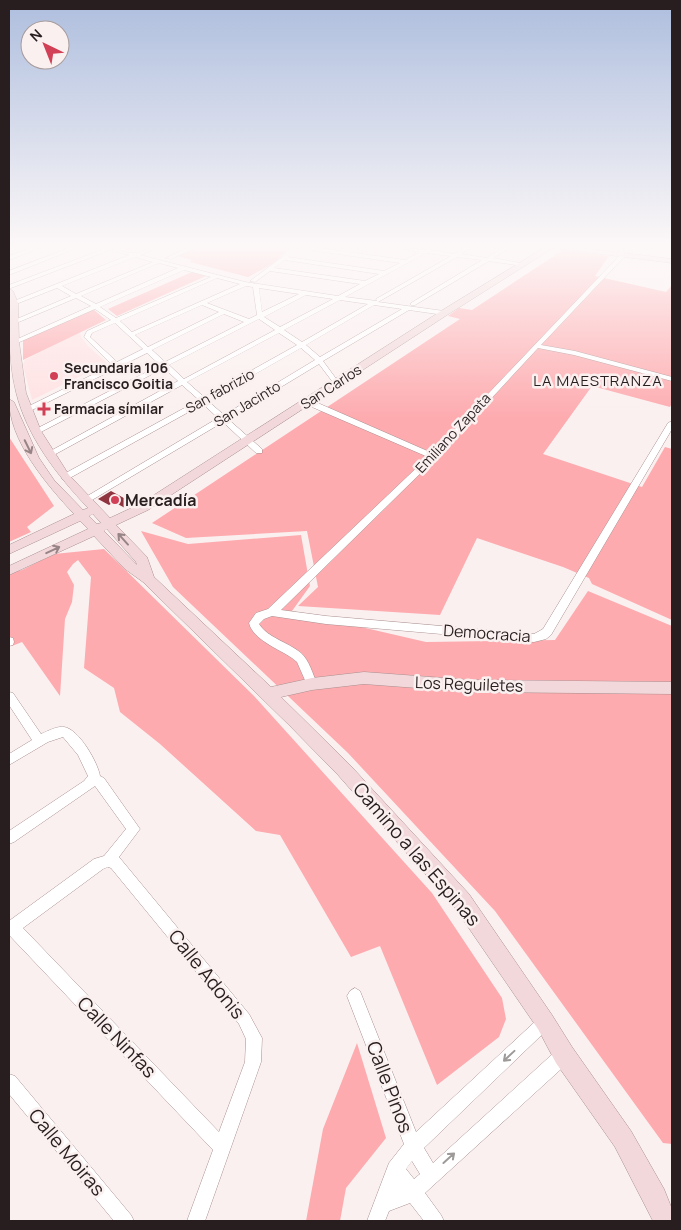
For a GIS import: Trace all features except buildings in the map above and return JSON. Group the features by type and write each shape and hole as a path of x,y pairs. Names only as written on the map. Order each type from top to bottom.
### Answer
{"street":[{"path":"14,322 62,303"},
{"path":"90,303 116,321 259,451"},
{"path":"15,342 104,303"},
{"path":"116,365 87,335 155,303"},
{"path":"131,335 200,303"},
{"path":"202,303 250,322"},
{"path":"258,303 260,317 302,345 320,361 337,384"},
{"path":"36,431 286,303"},
{"path":"49,454 329,303"},
{"name":"San fabrizio","path":"64,477 302,345 372,303"},
{"path":"392,303 447,312"},
{"name":"San Jacinto","path":"91,504 225,419 414,303"},
{"name":"San Carlos","path":"9,571 144,507 461,303"},
{"name":"Emiliano Zapata","path":"312,684 301,660 262,634 255,627 256,619 272,612 433,456 575,303"},
{"name":"Camino a las Espinas","path":"12,304 15,342 12,359 27,409 36,431 64,477 142,560 148,579"},
{"path":"27,409 224,312"},
{"path":"536,346 575,353 672,379"},
{"name":"Camino a las Espinas","path":"9,402 41,469 60,496 130,566 148,579 268,694 344,770 462,901 545,1022 564,1055 623,1139 655,1198 665,1221"},
{"path":"308,402 433,456"},
{"name":"Democracia","path":"272,612 373,625 534,638 542,636 548,632 672,423"},
{"path":"9,550 81,515 91,504"},
{"name":"Los Reguiletes","path":"268,694 312,684 364,678 471,686 672,688"},
{"path":"10,700 40,742"},
{"path":"9,760 57,733 70,734 92,768 90,782"},
{"path":"9,838 90,782 100,782 134,829 108,861 99,864 10,928"},
{"name":"Calle Adonis","path":"108,861 115,862 121,867 244,1019 254,1038 253,1062 196,1221"},
{"name":"Calle Ninfas","path":"10,928 222,1147"},
{"name":"Calle Pinos","path":"355,996 413,1146 430,1175"},
{"path":"379,1213 395,1169 413,1146 545,1022"},
{"path":"379,1213 412,1193 564,1055"},
{"name":"Calle Moiras","path":"9,1082 125,1221"},
{"path":"395,1169 412,1193 436,1221"}],"shaded area":[{"path":"121,303 145,303 117,316 108,309"},
{"path":"482,303 672,303 672,403 670,407 592,386 543,454 642,487 665,447 672,449 672,620 592,584 589,578 563,567 477,538 440,615 298,606 318,587 307,531 186,538 152,523 460,319 448,316 459,308 472,310"},
{"path":"90,310 94,310 106,320 23,360 23,340"},
{"name":"Secundaria 106 Francisco Goitia","path":"80,331 81,337 88,346 107,363 32,400 23,365 25,360"},
{"path":"9,437 54,506 27,527 31,532 9,542"},
{"path":"141,531 188,544 301,535 310,586 292,611 426,642 555,640 588,591 672,626 672,1144 663,1143 495,911 348,753 173,587"},
{"path":"104,549 254,696 432,893 502,998 506,1019 499,1037 437,1085 380,946 351,957 280,835 256,831 160,744 120,712 114,688 84,668 91,577 78,560 67,572 74,585 72,602 65,619 60,696 22,642 12,646 9,643 9,573 22,570 54,554"},
{"path":"357,1043 386,1138 346,1188 340,1221 306,1221 323,1129"}],"place":[{"name":"Secundaria 106 Francisco Goitia","path":"54,376"},
{"name":"Farmacia símilar","path":"44,409"},
{"name":"Mercadía","path":"115,500"}],"district":[{"name":"LA MAESTRANZA","path":"598,381"}]}
